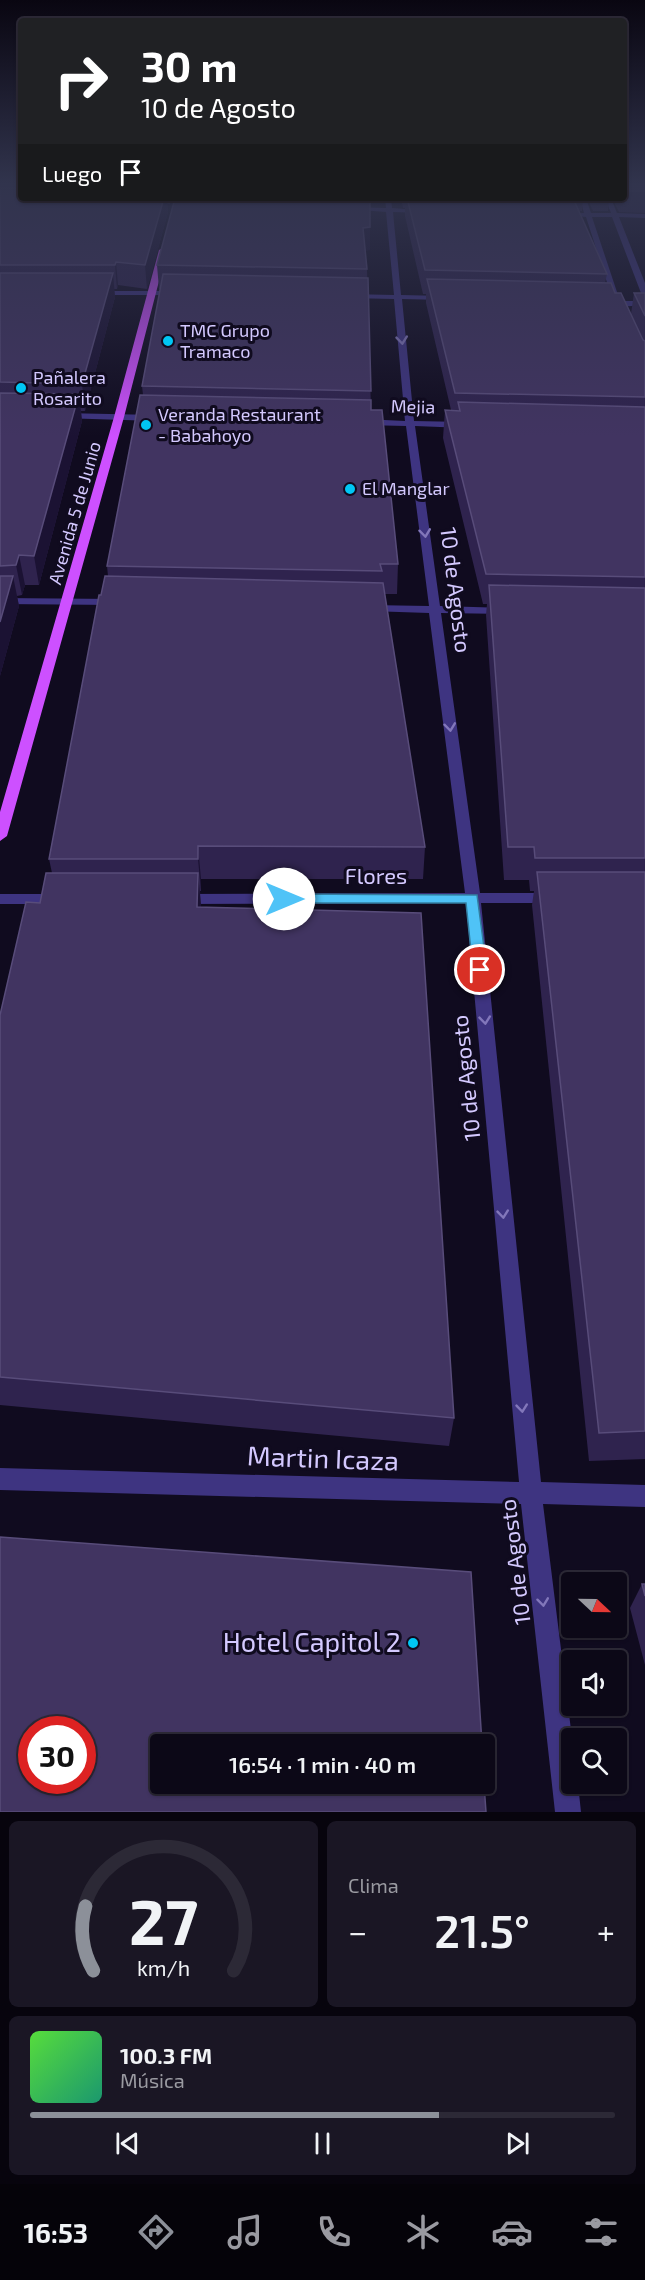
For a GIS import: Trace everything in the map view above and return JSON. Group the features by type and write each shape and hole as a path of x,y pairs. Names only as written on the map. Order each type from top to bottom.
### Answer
{"main road":[{"name":"Avenida 5 de Junio","path":"0,836 119,417 158,268"}],"street":[{"name":"10 de Agosto","path":"395,268 410,423 473,899 531,1493 568,1812"},
{"path":"606,268 622,313"},
{"path":"636,268 645,293"},
{"path":"89,293 187,293"},
{"path":"339,296 455,299"},
{"path":"594,303 645,303"},
{"path":"56,416 166,418"},
{"name":"Mejia","path":"352,422 481,425"},
{"path":"0,601 126,602"},
{"path":"352,608 517,611"},
{"name":"Flores","path":"165,899 565,898"},
{"path":"0,899 71,899"},
{"name":"Martin Icaza","path":"0,1479 645,1496"}],"building":[{"path":"291,268 367,268 367,269"},
{"path":"424,268 604,268 607,274 425,270"},
{"path":"0,273 113,273 82,384 0,382"},
{"path":"163,274 368,278 371,391 142,386"},
{"path":"427,279 611,283 615,293 621,293 645,341 645,397 455,393"},
{"path":"634,293 645,293 645,316"},
{"path":"0,393 79,394 34,556 19,555 16,565 0,566"},
{"path":"140,395 371,400 371,410 382,410 398,564 380,564 382,571 107,566"},
{"path":"458,402 645,407 645,577 486,574 445,410 460,411"},
{"path":"0,576 13,576 0,622"},
{"path":"105,576 383,583 425,847 198,846 198,859 49,859 99,595 101,595"},
{"path":"489,585 645,588 645,858 535,858 534,847 508,847"},
{"path":"537,872 645,872 645,1431 599,1433"},
{"path":"46,873 198,873 197,907 421,913 454,1418 0,1377 0,1015 26,902 40,903"},
{"path":"0,1537 471,1572 481,1734 150,1734 150,1794 485,1794 486,1812 0,1812"}],"place":[{"name":"TMC Grupo Tramaco","path":"168,341"},
{"name":"Pañalera Rosarito","path":"21,388"},
{"name":"Veranda Restaurant - Babahoyo","path":"146,425"},
{"name":"El Manglar","path":"350,489"},
{"name":"Hotel Capitol 2","path":"413,1643"}],"route":[{"path":"284,899 473,899 480,970"}]}
